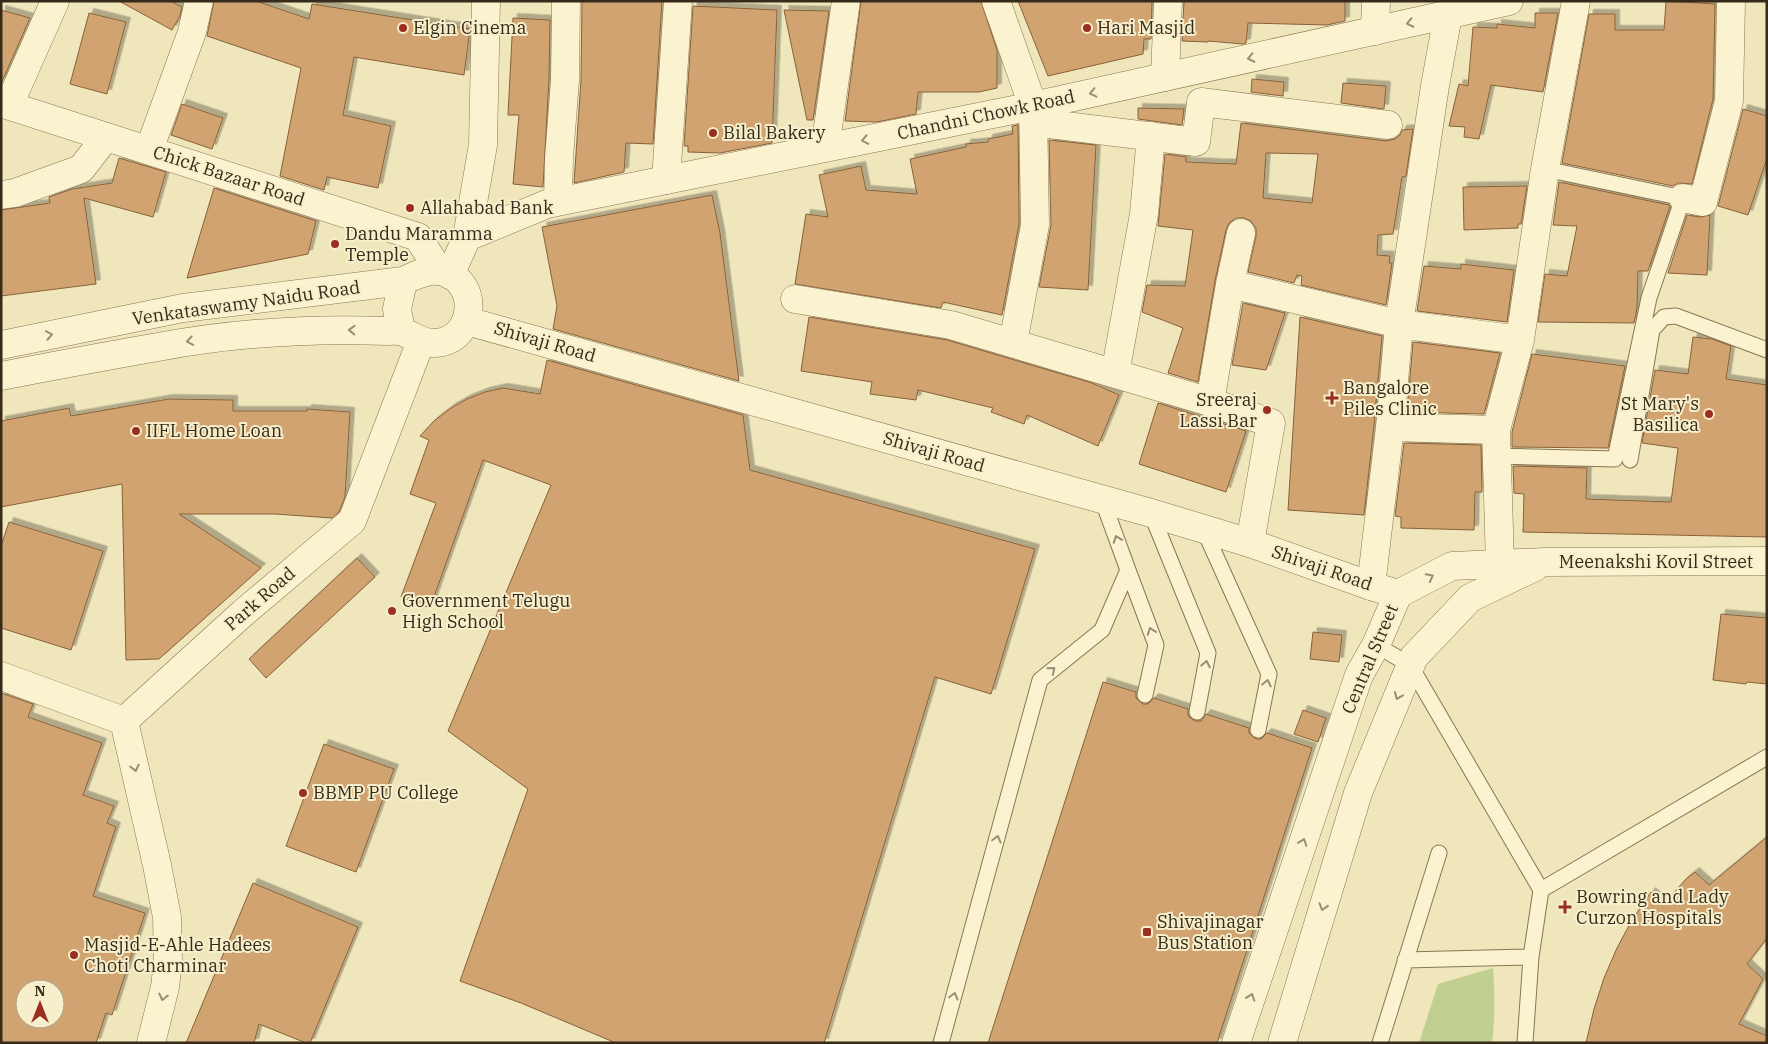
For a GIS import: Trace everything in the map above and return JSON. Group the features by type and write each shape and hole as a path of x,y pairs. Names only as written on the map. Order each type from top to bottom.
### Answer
{"street":[{"path":"5,104 56,1"},
{"path":"149,150 192,32 199,1"},
{"path":"445,273 467,237 483,145 486,1"},
{"path":"558,202 559,158 565,80 566,1"},
{"path":"666,180 678,1"},
{"path":"825,148 846,1"},
{"path":"996,1 1033,114 1035,225 1013,343"},
{"path":"1165,77 1168,1"},
{"path":"1375,31 1376,1"},
{"name":"Chandni Chowk Road","path":"467,237 546,204 825,148 1033,114 1165,77 1509,1"},
{"path":"1500,564 1496,443 1520,340 1545,170 1576,1"},
{"path":"1683,198 1703,202 1729,101 1731,1"},
{"path":"1371,586 1390,428 1399,324 1435,86 1448,15"},
{"path":"1033,114 1151,136 1196,142 1201,102 1388,124"},
{"name":"Chick Bazaar Road","path":"5,104 418,236 445,273"},
{"path":"1115,374 1144,214 1151,136"},
{"path":"1,195 15,193 81,169 106,137"},
{"path":"1210,402 1230,284 1241,233"},
{"path":"423,272 445,273 460,284 468,295 470,308 467,321 460,332 448,340 435,343 411,336 397,309 403,281 423,272"},
{"name":"Venkataswamy Naidu Road","path":"1,344 183,308 403,281"},
{"path":"1230,284 1399,324 1520,340"},
{"path":"795,300 951,325 1210,402 1271,423 1250,543"},
{"name":"Shivaji Road","path":"467,321 1151,513 1250,543 1398,594"},
{"name":"Venkataswamy Naidu Road","path":"1,376 202,339 332,329 411,336"},
{"name":"Park Road","path":"124,721 243,613 352,521 411,336"},
{"path":"1390,428 1496,443"},
{"name":"Meenakshi Kovil Street","path":"1545,562 1767,561"},
{"path":"1282,1043 1358,793 1414,657 1470,598 1545,562"},
{"name":"Central Street","path":"1236,1043 1359,675 1376,645 1398,594 1452,566 1545,562"},
{"path":"1,676 124,721 157,864 167,917 168,955 165,987 151,1043"}],"lane":[{"path":"1496,443 1615,459 1649,298 1683,198 1545,170"},
{"path":"1630,460 1652,330 1664,317 1676,316 1767,350"},
{"path":"1102,499 1156,645 1145,695"},
{"path":"1151,513 1208,653 1197,712"},
{"path":"1204,530 1269,674 1258,730"},
{"path":"941,1043 1040,680 1102,630 1128,570"},
{"path":"1376,645 1410,665 1541,890 1531,957 1525,1043"},
{"path":"1541,890 1767,757"},
{"path":"1380,1043 1439,853"},
{"path":"1405,960 1531,957"}],"green space":[{"path":"1493,968 1494,1024 1492,1043 1419,1043 1438,984"}],"building":[{"path":"119,1 170,1 182,7 180,16 172,30"},
{"path":"214,1 256,1 309,19 312,4 470,29 464,75 354,57 343,115 391,126 378,188 327,177 324,190 280,176 301,68 207,36"},
{"path":"582,1 662,1 653,144 626,143 624,172 574,183 581,80"},
{"path":"861,1 981,1 997,50 997,88 979,92 918,92 916,114 877,122 845,121"},
{"name":"Hari Masjid","path":"1018,1 1152,1 1151,39 1144,39 1143,54 1048,76"},
{"path":"1184,1 1345,1 1345,21 1327,25 1248,23 1246,43 1243,44 1182,41"},
{"path":"1666,1 1715,4 1713,99 1692,184 1678,183 1673,186 1562,163 1589,14 1615,14 1615,30 1664,30"},
{"path":"693,6 777,10 772,143 720,153 688,152 688,146 684,146"},
{"path":"1,10 30,18 1,84"},
{"path":"784,10 829,11 813,120 807,120"},
{"path":"89,13 126,22 107,94 70,84"},
{"path":"1535,13 1558,13 1543,92 1491,85 1479,139 1464,137 1465,127 1449,126 1459,84 1468,86 1473,27 1497,28 1497,24 1535,28"},
{"path":"513,18 550,20 543,187 513,184 519,115 508,115"},
{"path":"1252,79 1284,82 1283,96 1251,92"},
{"path":"1343,83 1386,86 1384,109 1341,103"},
{"path":"182,104 223,118 212,149 171,135"},
{"path":"1138,108 1184,109 1182,125 1138,119"},
{"path":"1743,109 1767,116 1767,158 1748,215 1718,206"},
{"path":"1241,123 1386,141 1395,139 1402,130 1413,129 1406,176 1402,177 1393,234 1378,235 1377,255 1390,256 1389,263 1392,263 1386,305 1301,285 1302,276 1297,275 1294,283 1248,272 1256,229 1251,221 1244,218 1236,218 1229,223 1226,230 1215,281 1198,382 1168,373 1183,328 1142,312 1147,285 1185,286 1193,230 1158,226 1165,154 1186,157 1186,162 1236,164","holes":["1266,153 1318,154 1312,203 1263,198"]},
{"path":"1018,125 1019,224 1002,315 943,302 941,308 795,284 806,214 828,217 819,175 861,166 866,190 917,194 910,159 966,147 966,144 988,142 988,139 1013,134 1012,126"},
{"path":"1049,140 1096,145 1088,290 1039,287 1051,225"},
{"path":"119,158 166,172 153,217 84,198 96,284 1,296 1,210 50,203 49,197 72,189 112,183"},
{"path":"1559,182 1670,206 1648,271 1638,271 1637,308 1634,323 1538,322 1545,274 1567,276 1577,226 1553,225"},
{"path":"1527,186 1521,224 1518,224 1518,228 1464,230 1463,187"},
{"path":"214,188 316,221 308,254 187,278"},
{"path":"712,195 720,233 739,381 553,329 557,306 542,227"},
{"path":"1687,215 1700,217 1710,215 1707,275 1668,273"},
{"path":"1461,264 1514,270 1507,322 1417,311 1424,266 1461,269"},
{"path":"1243,303 1285,313 1266,370 1232,365"},
{"path":"809,317 947,340 1092,383 1119,395 1098,446 1027,415 1024,424 991,412 993,408 918,390 916,400 870,394 872,382 801,371"},
{"path":"1300,317 1382,336 1364,515 1288,510"},
{"path":"1693,337 1712,339 1731,346 1726,379 1767,385 1767,537 1523,532 1524,494 1514,493 1513,466 1587,468 1586,499 1671,502 1678,448 1642,443 1655,370 1688,374"},
{"path":"1413,342 1500,353 1484,414 1407,412"},
{"path":"1532,354 1625,366 1608,448 1512,447 1512,432"},
{"path":"547,360 743,415 750,470 1035,549 991,694 935,677 824,1043 616,1043 521,1003 460,981 528,789 448,731 551,485 483,460 430,608 401,597 436,503 410,494 429,440 420,436 434,421 451,408 485,392 503,388 540,394"},
{"path":"169,399 233,400 233,411 307,411 307,409 350,412 345,497 339,512 332,518 275,514 179,514 261,568 159,659 126,660 122,484 1,507 1,421 69,408 71,416"},
{"path":"1158,403 1246,431 1226,492 1139,464"},
{"path":"1404,443 1481,445 1482,492 1475,492 1474,530 1401,528 1401,517 1395,516"},
{"path":"9,522 103,551 71,650 1,628 1,546"},
{"path":"357,558 375,577 266,678 249,659"},
{"path":"1721,614 1767,618 1767,684 1747,682 1746,684 1713,680"},
{"path":"1313,632 1342,635 1339,662 1310,659"},
{"path":"1103,682 1136,692 1136,698 1143,704 1148,704 1154,698 1188,709 1188,716 1195,721 1201,721 1206,714 1249,728 1249,733 1256,739 1261,739 1267,733 1312,748 1217,1043 988,1043"},
{"path":"1,693 33,704 28,717 102,743 83,795 114,806 107,823 116,827 93,896 145,913 112,1015 106,1013 96,1043 1,1043"},
{"path":"1303,710 1326,718 1318,742 1294,734"},
{"path":"324,744 394,769 356,872 286,846"},
{"path":"1767,837 1767,938 1747,964 1763,979 1739,1024 1767,1036 1767,1043 1586,1043 1604,978 1632,920 1651,892 1664,904 1686,879 1695,872 1709,885"},
{"path":"253,883 358,927 310,1043 259,1024 254,1043 186,1043"}],"place":[{"name":"Elgin Cinema","path":"403,28"},
{"name":"Hari Masjid","path":"1087,28"},
{"name":"Bilal Bakery","path":"713,133"},
{"name":"Allahabad Bank","path":"410,208"},
{"name":"Dandu Maramma Temple","path":"335,244"},
{"name":"Bangalore Piles Clinic","path":"1332,398"},
{"name":"Sreeraj Lassi Bar","path":"1267,410"},
{"name":"St Mary's Basilica","path":"1709,414"},
{"name":"IIFL Home Loan","path":"136,431"},
{"name":"Government Telugu High School","path":"392,611"},
{"name":"BBMP PU College","path":"303,793"},
{"name":"Bowring and Lady Curzon Hospitals","path":"1565,907"},
{"name":"Shivajinagar Bus Station","path":"1147,932"},
{"name":"Masjid-E-Ahle Hadees Choti Charminar","path":"74,955"}]}
